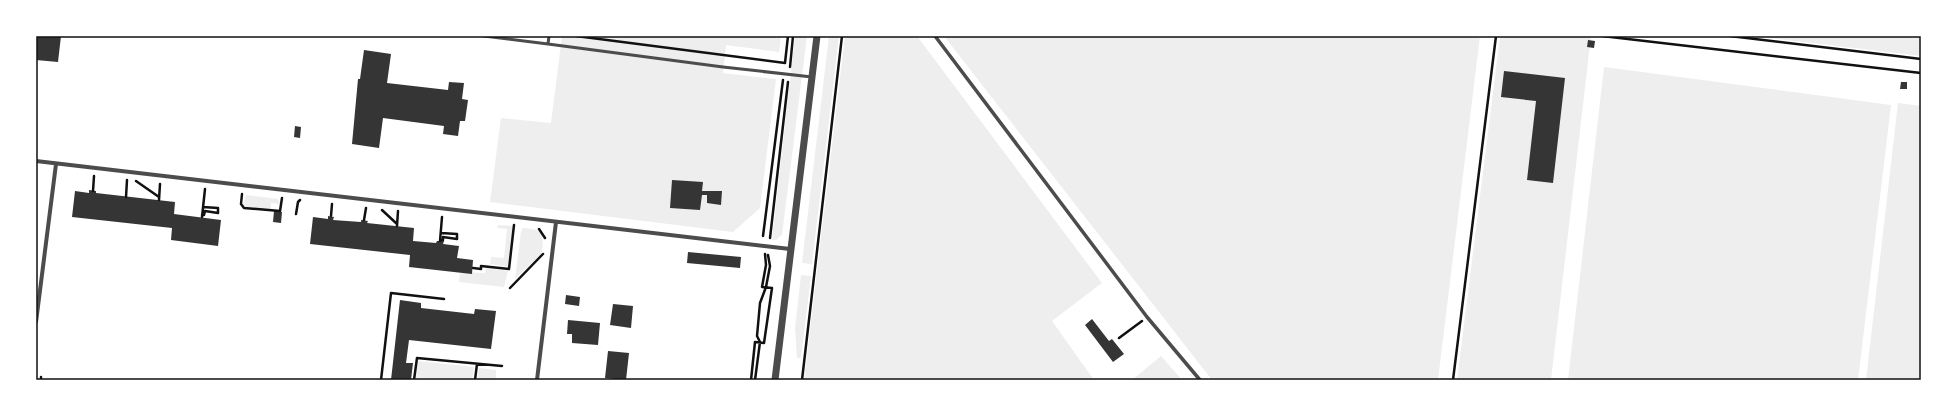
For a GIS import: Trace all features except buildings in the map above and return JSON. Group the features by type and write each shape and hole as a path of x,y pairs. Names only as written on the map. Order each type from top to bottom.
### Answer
{"street":[{"path":"775,380 790,249 818,36"},
{"path":"935,36 1147,317 1200,380"},
{"path":"36,161 790,249"},
{"path":"36,322 56,164"},
{"path":"537,380 556,222"}],"lane":[{"path":"484,36 812,77"},
{"path":"548,44 549,36"}],"path":[{"path":"576,36 785,63"},
{"path":"784,71 788,36"},
{"path":"755,380 760,342 757,336 760,303 766,287 770,266 768,255 793,36"},
{"path":"802,380 842,36"},
{"path":"1453,380 1496,36"},
{"path":"1602,36 1921,73"},
{"path":"1730,36 1921,59"},
{"path":"763,236 783,79"},
{"path":"92,190 94,175"},
{"path":"126,197 127,180"},
{"path":"135,180 159,198 160,183"},
{"path":"203,207 218,208 218,213 205,212 202,216 203,207 205,189"},
{"path":"242,193 241,204 244,208 280,211 282,198"},
{"path":"331,216 332,203"},
{"path":"364,220 366,207"},
{"path":"380,209 397,225 398,211"},
{"path":"441,233 457,234 456,239 443,237 442,240 440,240 442,216"},
{"path":"473,268 481,269 481,266 509,269 514,225"},
{"path":"510,288 545,252 544,259"},
{"path":"751,380 756,342 764,343 772,288 762,287 766,265 765,253 761,253"},
{"path":"381,380 391,293 444,299"},
{"path":"1119,338 1147,317"},
{"path":"414,380 417,358 502,366"},
{"path":"475,380 477,364"}],"shaded area":[{"path":"562,36 781,36 779,52 726,45 723,73 776,79 760,208 733,232 490,202 501,118 551,123"},
{"path":"795,36 807,36 782,235 776,240 772,240"},
{"path":"829,36 839,36 812,264 802,263"},
{"path":"845,36 917,36 1102,283 1052,321 1094,380 804,380"},
{"path":"944,36 1480,36 1438,380 1212,380"},
{"path":"1500,36 1591,36 1551,380 1457,380"},
{"path":"1752,36 1921,36 1921,56"},
{"path":"1604,67 1891,105 1858,380 1568,380"},
{"path":"1898,103 1921,106 1921,380 1866,380"},
{"path":"246,195 278,199 280,204 271,203 271,210 245,207 243,205"},
{"path":"498,225 512,226 513,230 508,267 490,264 491,257 504,258 507,229 497,228"},
{"path":"523,228 538,231 541,234 543,241 542,253 515,279 521,232"},
{"path":"486,268 508,271 504,287 459,282 460,272 485,273"},
{"path":"801,275 811,276 801,358 797,358 795,329"},
{"path":"1161,356 1182,380 1132,380"},
{"path":"418,361 474,367 472,380 416,380"},
{"path":"479,368 496,370 496,380 477,380"}]}
